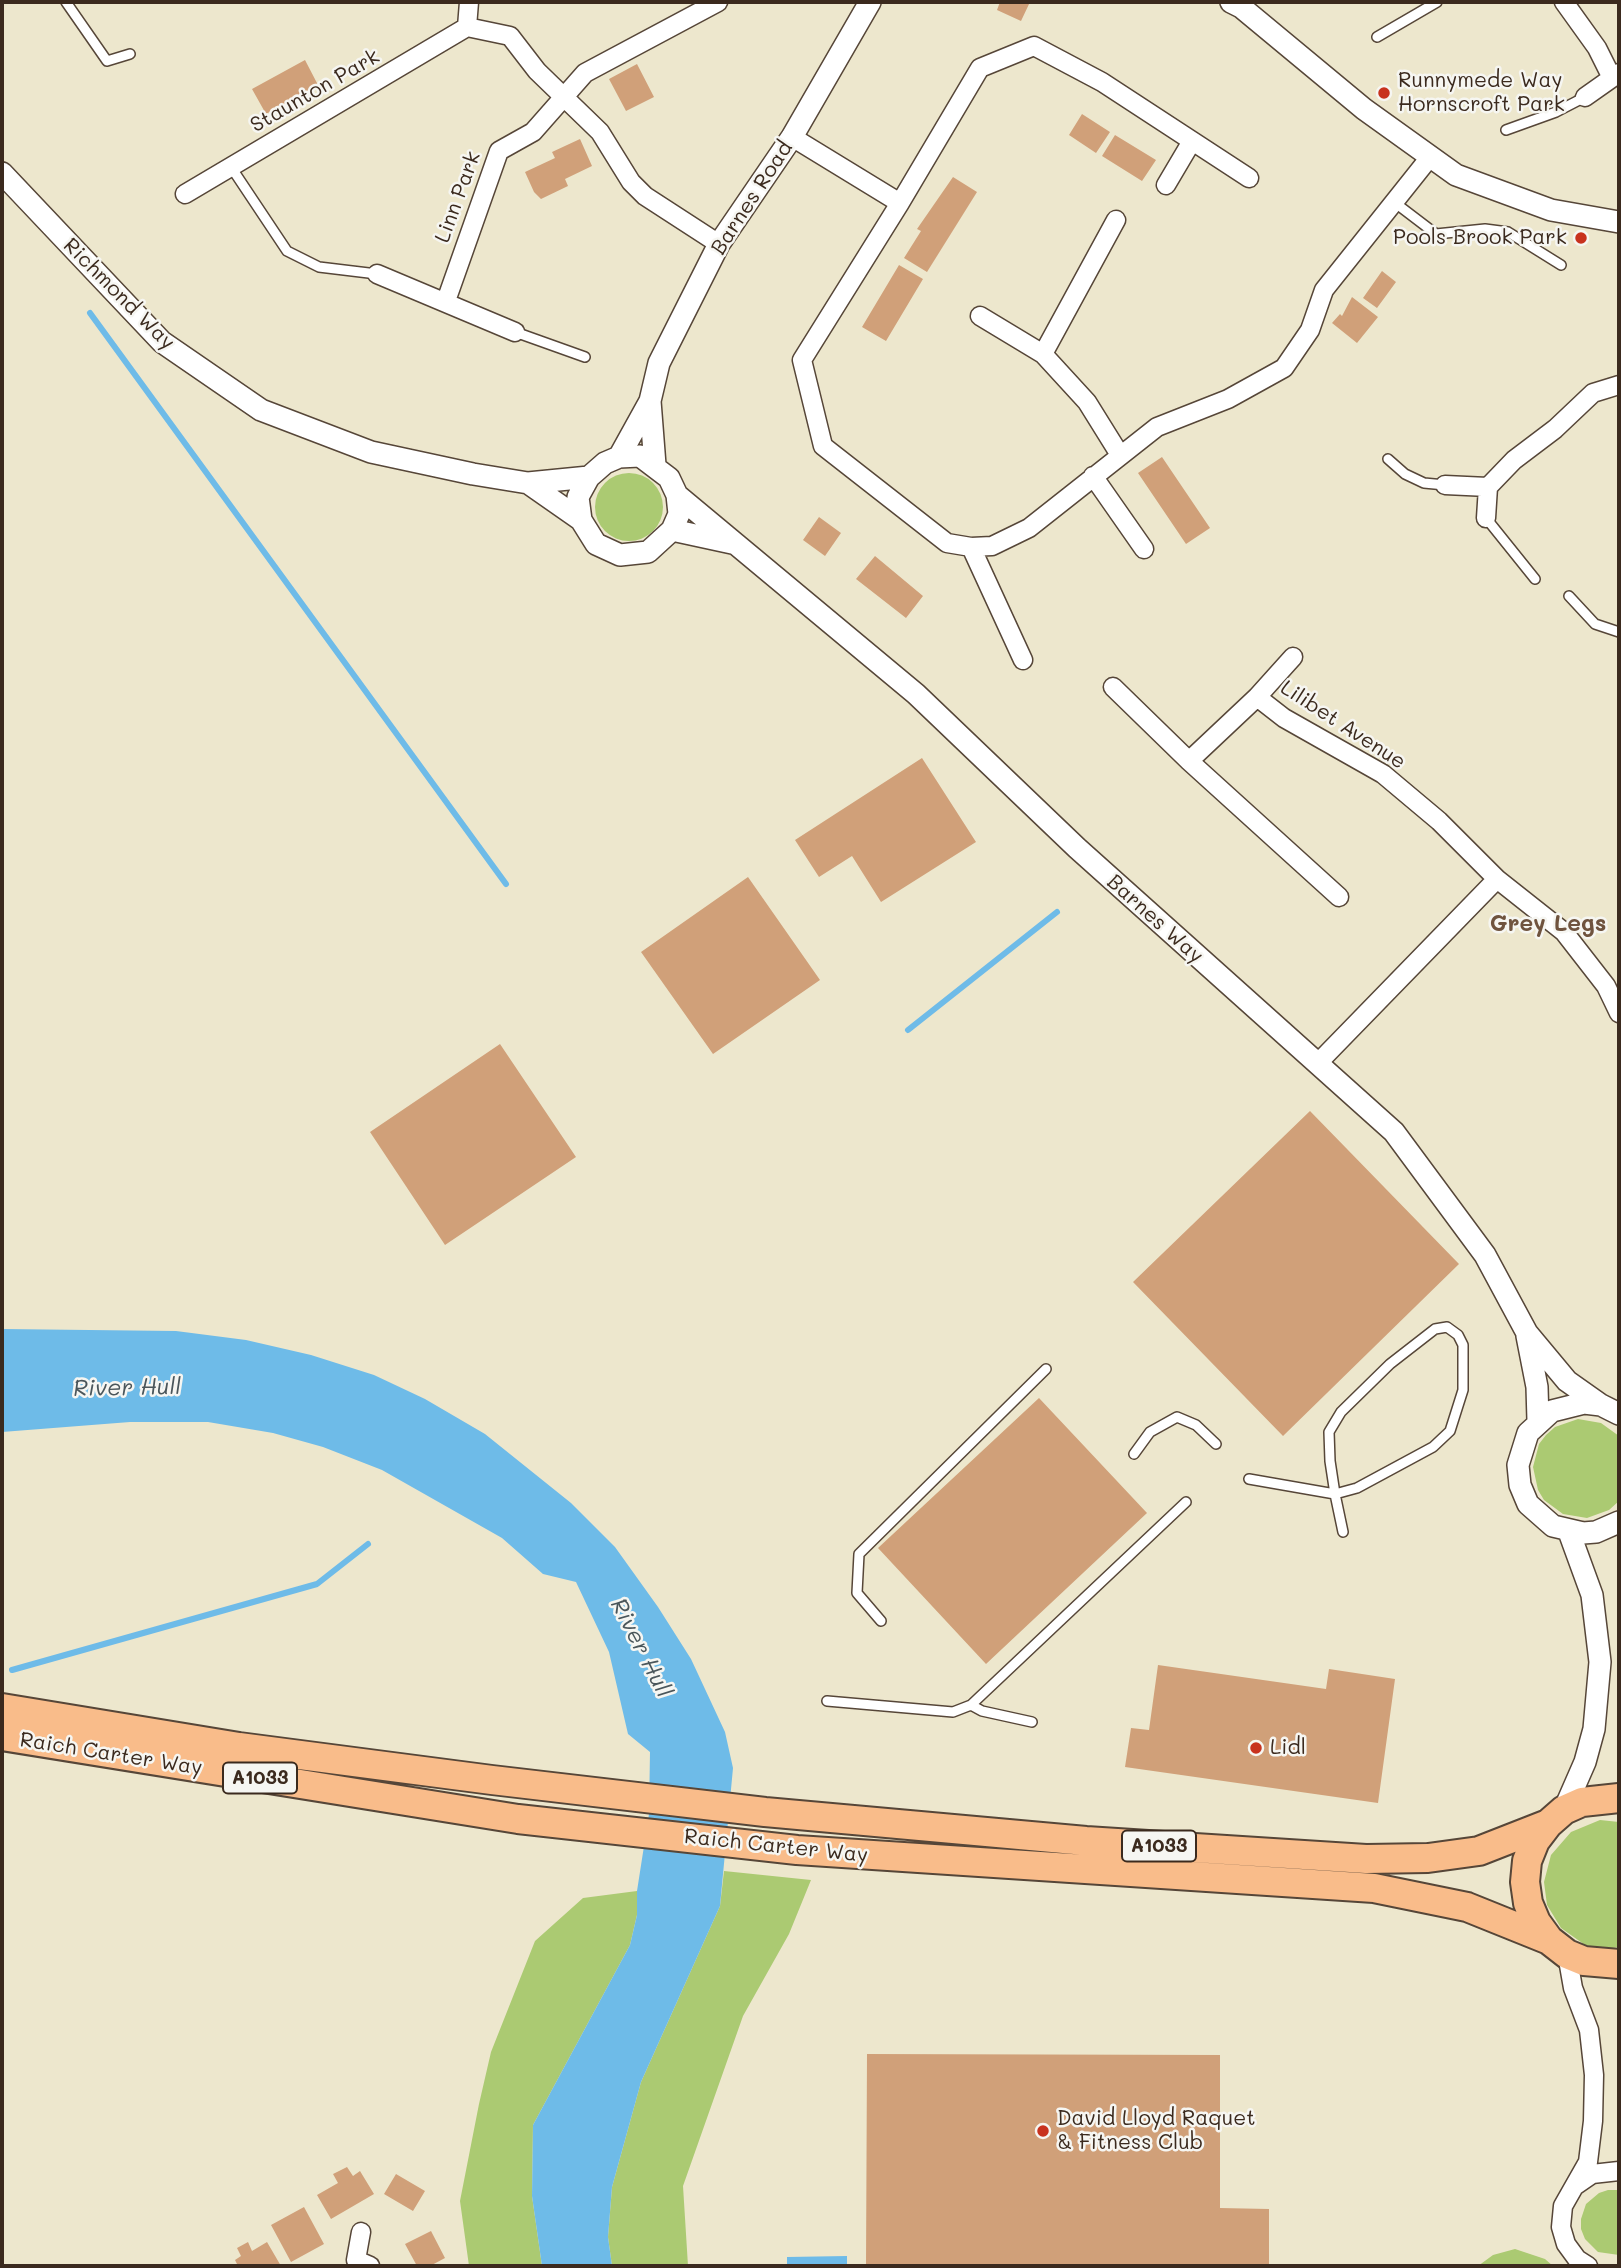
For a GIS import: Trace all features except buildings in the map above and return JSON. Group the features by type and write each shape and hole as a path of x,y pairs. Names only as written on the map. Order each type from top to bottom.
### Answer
{"highway":[{"name":"Raich Carter Way","path":"2,1708 239,1746 492,1780 765,1811 1086,1841 1366,1859 1428,1858 1479,1850 1556,1817"},
{"name":"Raich Carter Way","path":"2,1736 518,1819 797,1850 1374,1888 1466,1907 1558,1947"},
{"name":"A1033","path":"1556,1817 1582,1802 1619,1798"},
{"path":"1556,1817 1535,1841 1527,1861 1525,1882 1528,1903 1536,1923 1558,1947"},
{"name":"A1033","path":"1558,1947 1603,1965 1619,1964"}],"street":[{"path":"469,2 467,27 510,36 537,71 600,132 631,182 645,196 719,244"},
{"name":"Linn Park","path":"446,301 499,150 533,132 584,73 718,2"},
{"name":"Barnes Road","path":"620,457 650,401 659,363 719,244 792,137 870,2"},
{"path":"1564,2 1615,75 1585,97"},
{"path":"1239,3 1364,109 1455,175 1551,210 1619,222"},
{"name":"Staunton Park","path":"185,194 467,27"},
{"path":"1249,178 1102,82 1034,46 980,68 803,360 823,446 947,543 971,547 992,546 1029,528 1157,427 1228,399 1284,368 1310,330 1324,290 1392,201 1430,157"},
{"path":"792,137 900,203"},
{"path":"1166,185 1192,141"},
{"name":"Richmond Way","path":"2,173 162,342 261,410 372,452 528,483 589,477"},
{"path":"1043,354 1116,220"},
{"path":"377,274 515,332"},
{"path":"980,316 1043,354 1087,402 1120,455"},
{"path":"1486,518 1488,487 1514,460 1593,393 1619,385"},
{"name":"Barnes Road","path":"650,401 656,465"},
{"path":"640,456 656,465 669,478 677,495 679,514 672,530 648,552 620,555 596,544 581,520 578,497 589,477 605,463 620,457 640,456"},
{"path":"1093,476 1144,549"},
{"name":"Richmond Way","path":"528,483 581,520"},
{"path":"1445,485 1488,487"},
{"name":"Barnes Way","path":"677,495 916,694 1077,848 1394,1132 1485,1255 1527,1334 1567,1381 1610,1409"},
{"name":"Barnes Way","path":"672,530 737,544"},
{"path":"971,547 1023,660"},
{"name":"Lilibet Avenue","path":"1189,761 1257,697 1293,657"},
{"path":"1114,687 1189,761 1339,897"},
{"name":"Lilibet Avenue","path":"1257,697 1284,718 1383,774 1439,821 1497,879 1564,932 1606,986 1619,1013"},
{"path":"1317,1064 1497,879"},
{"name":"Barnes Way","path":"1527,1334 1537,1387 1538,1421"},
{"path":"1610,1409 1567,1405 1538,1421 1521,1448 1518,1465 1520,1485 1528,1504 1539,1517 1569,1532 1596,1532 1619,1522"},
{"path":"1556,1817 1585,1762 1594,1729 1601,1662 1592,1595 1569,1532"},
{"path":"1558,1947 1589,2031 1594,2075 1588,2161 1563,2206 1561,2227 1566,2244 1577,2259 1588,2266"},
{"path":"1574,2187 1592,2174 1619,2171"},
{"path":"356,2264 361,2232"}],"lane":[{"path":"66,2 107,61 130,54"},
{"path":"1377,37 1437,2"},
{"path":"1506,130 1556,112 1585,97"},
{"path":"231,167 287,251 319,267 377,274"},
{"path":"1392,201 1436,234 1485,229 1508,232 1561,265"},
{"path":"515,332 586,357"},
{"path":"1388,459 1405,474 1424,483 1445,485"},
{"path":"1486,518 1535,579"},
{"path":"1569,596 1595,624 1619,632"},
{"path":"1249,1479 1335,1494 1357,1488 1433,1447 1450,1431 1463,1390 1465,1358 1458,1335 1447,1327 1435,1329 1420,1339 1341,1412 1329,1432 1335,1494 1343,1532"},
{"path":"881,1621 857,1592 859,1555 1046,1369"},
{"path":"1134,1454 1150,1432 1177,1417 1196,1425 1216,1444"},
{"path":"827,1701 953,1712 971,1705 1186,1502"},
{"path":"971,1705 982,1711 1032,1722"}],"green space":[{"path":"629,473 642,476 653,483 660,494 663,507 660,520 653,531 642,538 629,541 616,538 605,531 598,520 595,507 598,494 605,483 616,476"},
{"path":"1578,1419 1601,1423 1619,1436 1619,1501 1609,1510 1587,1518 1563,1514 1544,1500 1538,1490 1533,1467 1539,1444 1546,1435 1555,1427"},
{"path":"1600,1820 1619,1822 1619,1947 1607,1949 1585,1945 1561,1928 1547,1905 1544,1882 1551,1855 1571,1832"},
{"path":"724,1871 811,1880 789,1934 743,2016 683,2186 688,2266 612,2266 608,2237 612,2187 641,2082 720,1906"},
{"path":"637,1891 637,1915 630,1945 533,2125 532,2196 542,2266 469,2266 460,2201 479,2104 491,2052 535,1941 583,1898"},
{"path":"1619,2190 1619,2255 1598,2252 1585,2239 1581,2229 1586,2204 1599,2193"},
{"path":"1515,2249 1545,2259 1553,2266 1478,2266 1493,2255"}],"water":[{"name":"River Hull","path":"2,1329 176,1331 246,1340 311,1355 374,1375 425,1399 485,1434 571,1503 615,1547 658,1607 691,1659 725,1732 733,1768 720,1906 641,2082 612,2187 608,2237 612,2266 542,2266 532,2196 533,2125 630,1945 637,1915 637,1891 649,1814 650,1752 628,1734 609,1652 576,1582 543,1574 502,1538 382,1470 323,1447 273,1433 208,1422 130,1422 2,1432"},
{"path":"847,2256 847,2266 787,2266 787,2257"}],"waterway":[{"path":"90,313 506,884"},
{"path":"908,1030 1057,912"},
{"path":"12,1670 317,1584 368,1544"}],"place":[{"name":"Runnymede Way Hornscroft Park","path":"1384,93"},
{"name":"Pools Brook Park","path":"1581,238"},
{"name":"Lidl","path":"1256,1748"},
{"name":"David Lloyd Raquet & Fitness Club","path":"1043,2131"}],"district":[{"name":"Grey Legs","path":"1548,924"}]}
